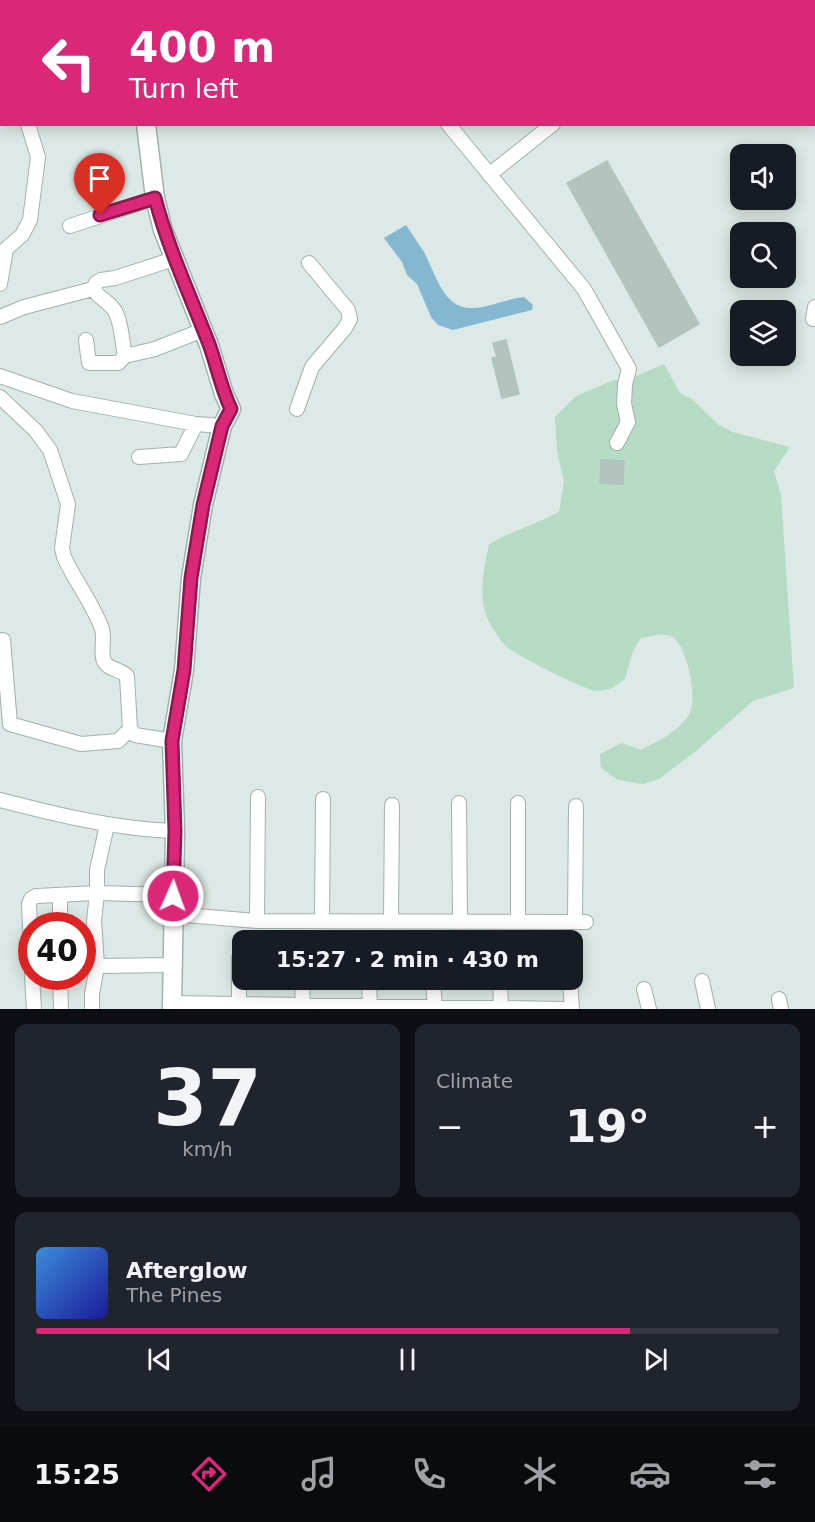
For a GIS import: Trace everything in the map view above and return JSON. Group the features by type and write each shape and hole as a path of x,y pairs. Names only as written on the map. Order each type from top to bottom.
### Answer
{"street":[{"path":"0,284 6,249 22,235 30,220 38,157 29,126"},
{"path":"146,126 155,198 163,230 203,330 231,409 222,426 203,505 195,553 184,670 172,741 175,831 172,1006 567,1009"},
{"path":"450,126 584,289 629,369 625,384 624,404 628,422 617,442"},
{"path":"489,175 550,126"},
{"path":"70,226 155,198"},
{"path":"0,318 24,307 93,289 101,280 116,278 174,260"},
{"path":"297,409 312,368 350,319 348,310 309,263"},
{"path":"93,289 116,314 125,356"},
{"path":"86,340 88,363 118,363 125,356 155,349 203,330"},
{"path":"0,376 72,401 196,424 222,426"},
{"path":"0,397 35,430 50,450 68,504 62,548 64,557 101,627 105,641 103,657 105,663 109,667 123,671 127,676 130,729 135,735 172,741"},
{"path":"139,457 181,454 196,424"},
{"path":"3,640 5,723 81,744 118,741 130,729"},
{"path":"257,921 258,797"},
{"path":"322,799 322,921"},
{"path":"0,800 106,825 136,830 175,831"},
{"path":"459,803 460,922"},
{"path":"518,803 518,922"},
{"path":"391,921 392,806"},
{"path":"174,914 257,921 581,922 576,806"},
{"path":"92,1009 97,966 93,921 97,870 106,825"},
{"path":"29,912 31,899 36,896 97,893 173,896"},
{"path":"60,895 60,912"},
{"path":"97,966 173,965"},
{"path":"702,981 708,1009"},
{"path":"644,989 649,1009"},
{"path":"33,990 34,1009"},
{"path":"60,990 61,1009"},
{"path":"239,990 239,1007"},
{"path":"302,990 303,1007"},
{"path":"369,990 370,1008"},
{"path":"434,990 435,1008"},
{"path":"500,990 501,1009"},
{"path":"571,990 572,1009"}],"green space":[{"path":"664,364 680,393 692,399 719,425 733,432 790,447 774,471 781,495 794,688 753,701 696,751 659,779 643,784 618,780 601,768 600,754 621,743 641,750 673,731 689,715 692,708 692,688 688,665 676,640 664,635 641,638 633,651 625,679 612,688 596,691 537,665 505,646 485,613 482,593 489,544 559,512 564,481 557,451 555,417 576,396 618,380 620,418 613,438 616,449 625,445 632,417 630,392 632,378"}],"water":[{"path":"406,225 424,252 441,288 454,303 473,308 524,297 533,305 532,310 453,330 438,325 431,317 417,284 407,275 402,262 384,238"}],"building":[{"path":"607,161 699,324 659,347 567,183"},
{"path":"506,340 519,394 502,398 492,358 497,357 493,343"},
{"path":"601,460 624,461 623,484 600,483"}],"route":[{"path":"100,215 155,198 163,230 209,345 231,409 222,426 203,505 191,578 184,670 172,741 175,831 173,896"}]}
